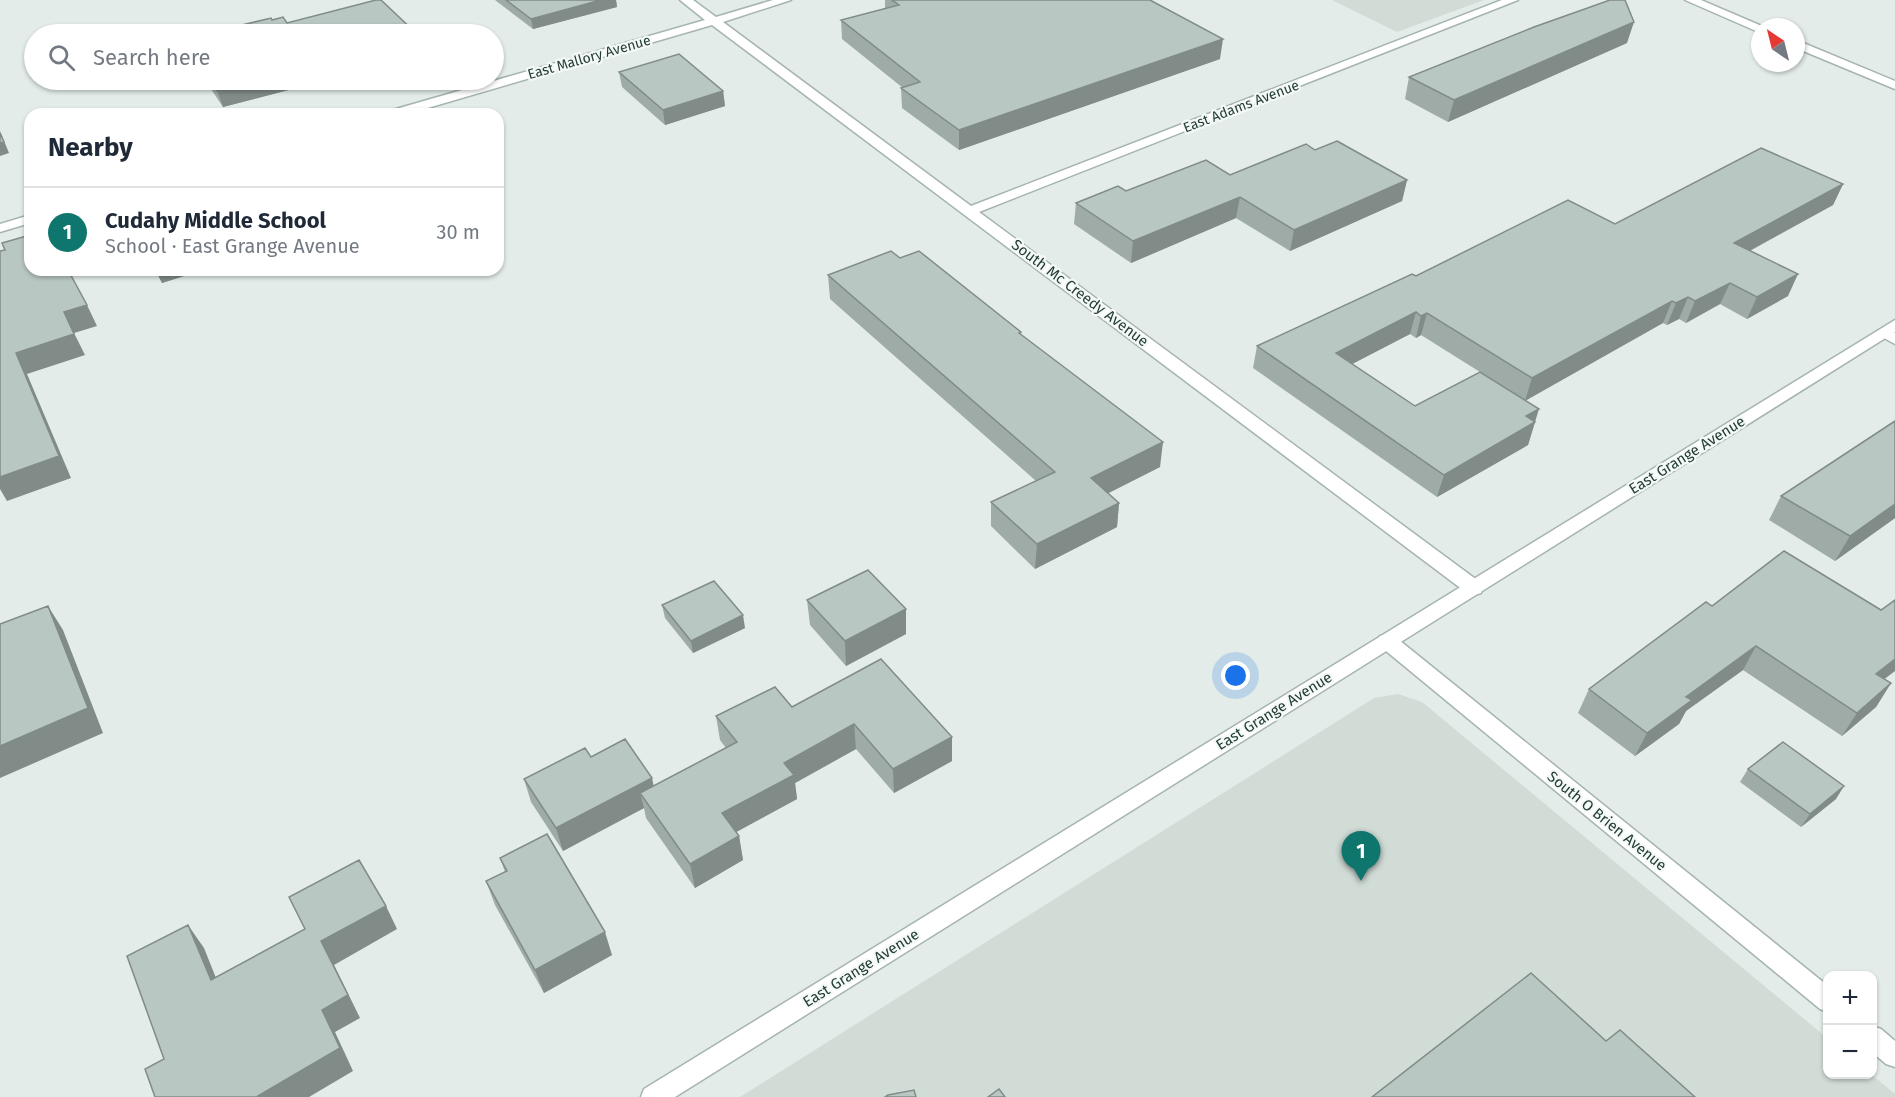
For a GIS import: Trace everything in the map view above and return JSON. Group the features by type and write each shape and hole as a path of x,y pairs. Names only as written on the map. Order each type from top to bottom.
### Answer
{"street":[{"name":"South Mc Creedy Avenue","path":"686,0 1474,588"},
{"name":"East Mallory Avenue","path":"504,82 785,0"},
{"name":"East Adams Avenue","path":"970,211 1512,0"},
{"path":"1691,0 1751,25"},
{"path":"1805,48 1895,85"},
{"name":"East Mallory Avenue","path":"414,108 476,90"},
{"path":"0,228 24,221"},
{"name":"East Grange Avenue","path":"653,1097 1387,641 1891,332"},
{"name":"South O Brien Avenue","path":"1387,641 1823,997"},
{"path":"1877,1041 1895,1056"}],"shaded area":[{"path":"1332,0 1484,0 1397,32"},
{"path":"1398,694 1422,702 1823,1035 1823,1079 1877,1079 1895,1094 1895,1097 740,1097 1374,698"}],"building":[{"path":"381,0 406,24 246,24 283,17 287,23"},
{"path":"506,0 601,0 531,19"},
{"path":"892,0 1150,0 1223,39 959,130 901,88 920,82 841,20 899,5"},
{"path":"1610,0 1625,0 1634,22 1454,100 1409,77 1534,27"},
{"path":"679,54 723,91 663,110 619,72"},
{"path":"1337,141 1407,180 1294,230 1240,197 1133,241 1076,203 1118,186 1126,191 1206,160 1230,175 1306,144 1315,150"},
{"path":"1761,148 1843,184 1734,243 1798,274 1757,297 1730,283 1695,301 1688,297 1676,303 1672,301 1532,378 1427,313 1421,316 1416,312 1336,353 1415,406 1480,372 1539,409 1526,416 1535,422 1444,475 1257,346 1412,274 1416,276 1568,200 1615,224"},
{"path":"24,237 24,276 71,276 87,305 64,312 74,334 16,353 59,456 0,477 0,251 5,250 2,243"},
{"path":"891,251 900,258 919,251 1021,332 1019,333 1163,442 1091,478 1119,503 1037,544 991,502 1055,472 828,275"},
{"path":"1895,421 1895,504 1850,536 1781,496"},
{"path":"1784,551 1881,610 1895,600 1895,659 1876,674 1891,683 1857,713 1756,646 1686,697 1692,700 1647,733 1589,689 1706,602 1712,606"},
{"path":"868,570 906,609 845,641 807,600"},
{"path":"714,581 743,615 691,641 662,605"},
{"path":"48,606 88,708 0,746 0,624"},
{"path":"881,659 952,737 893,769 854,724 784,763 794,775 722,813 739,836 690,864 640,793 737,742 716,716 775,687 792,707"},
{"path":"625,739 652,778 556,828 524,779 585,748 591,757"},
{"path":"1783,742 1844,786 1810,814 1748,769"},
{"path":"547,834 605,932 535,970 486,881 507,871 500,858"},
{"path":"359,860 386,906 321,941 348,995 322,1010 340,1048 259,1097 155,1097 145,1069 164,1059 127,956 188,925 211,980 305,929 289,897"},
{"path":"1531,973 1606,1041 1620,1030 1695,1097 1372,1097"},
{"path":"999,1089 1005,1097 988,1097"},
{"path":"914,1090 916,1097 885,1097 888,1095"}],"place":[{"name":"Cudahy Middle School","path":"1361,881"}]}
